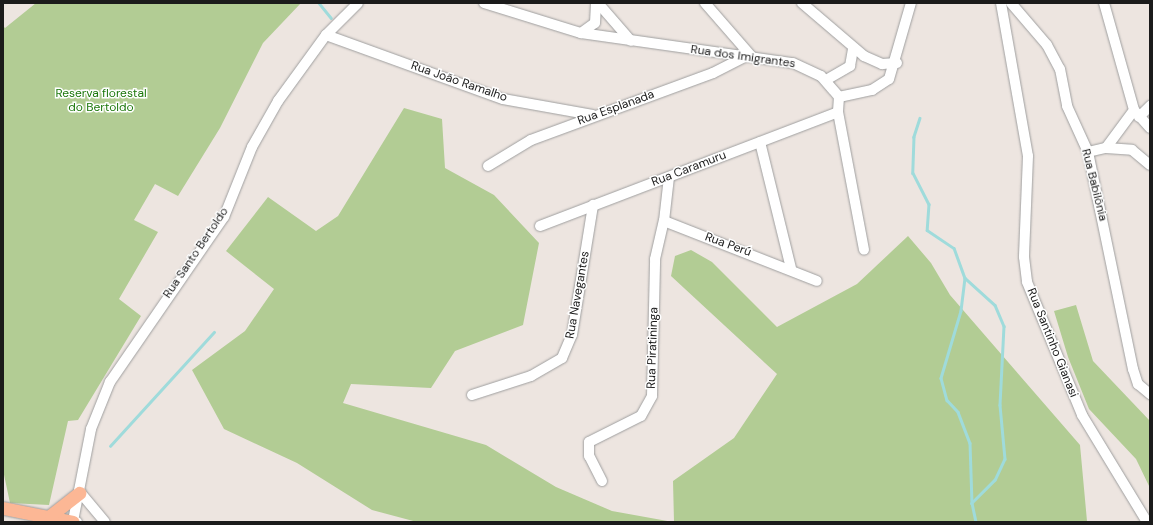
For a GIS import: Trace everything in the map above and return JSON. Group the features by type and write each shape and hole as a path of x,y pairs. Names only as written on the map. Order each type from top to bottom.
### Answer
{"main road":[{"path":"51,515 79,492"},
{"path":"3,508 51,515 74,522"}],"street":[{"name":"Rua Santo Bertoldo","path":"74,522 92,429 110,382 224,217 263,124 326,35 358,3"},
{"name":"Rua dos Imigrantes","path":"484,3 581,33 793,63 826,80 839,97"},
{"path":"581,33 595,23 597,3"},
{"path":"597,3 631,41"},
{"path":"705,3 750,57"},
{"path":"802,3 854,49 878,63 897,63"},
{"path":"864,250 838,112 839,97 883,85 897,63 912,3"},
{"name":"Rua Santinho Gianasi","path":"1001,3 1028,156 1024,257 1027,282 1082,415 1145,518"},
{"name":"Rua Babilônia","path":"1011,3 1054,56 1070,113 1088,152 1138,384 1150,394"},
{"path":"1104,3 1137,114 1150,128"},
{"name":"Rua João Ramalho","path":"326,35 503,99 595,115"},
{"path":"826,80 850,66 854,49"},
{"name":"Rua Esplanada","path":"488,166 518,146 595,115 712,73 750,57"},
{"path":"1106,148 1137,114 1150,106"},
{"name":"Rua Caramuru","path":"540,226 838,112"},
{"path":"760,142 791,268"},
{"path":"1088,152 1106,148 1132,150 1150,165"},
{"name":"Rua Piratininga","path":"602,481 589,456 589,442 641,416 652,396 655,259 664,221 669,177"},
{"name":"Rua Navegantes","path":"472,395 531,376 562,358 572,335 593,205"},
{"name":"Rua Perú","path":"664,221 791,268 817,281"},
{"path":"79,492 105,522"}],"green space":[{"name":"Reserva florestal do Bertoldo","path":"36,3 301,3 263,43 220,128 178,196 155,184 134,220 158,232 119,299 141,316 78,420 68,421 49,505 10,503 3,470 3,26 5,28"},
{"path":"404,108 442,119 445,168 494,195 539,243 523,325 455,351 431,388 351,384 343,403 486,445 556,487 612,511 673,522 417,522 372,510 297,463 224,429 192,370 245,331 274,289 226,251 268,197 316,231 338,216"},
{"path":"908,236 931,263 950,295 1080,445 1087,521 674,522 673,481 734,438 777,374 671,276 675,256 691,250 712,262 777,327 857,284"},
{"path":"1076,305 1093,361 1150,421 1150,488 1136,459 1089,409 1068,357 1054,311"}],"waterway":[{"path":"319,3 331,18"},
{"path":"920,118 914,137 913,173 929,204 927,230 954,248 965,278 995,305 1004,326 1000,405 1005,459 995,480 972,503 976,522"},
{"path":"965,278 961,311 941,378 947,400 958,412 970,443 972,503"},
{"path":"110,446 214,332"}]}
